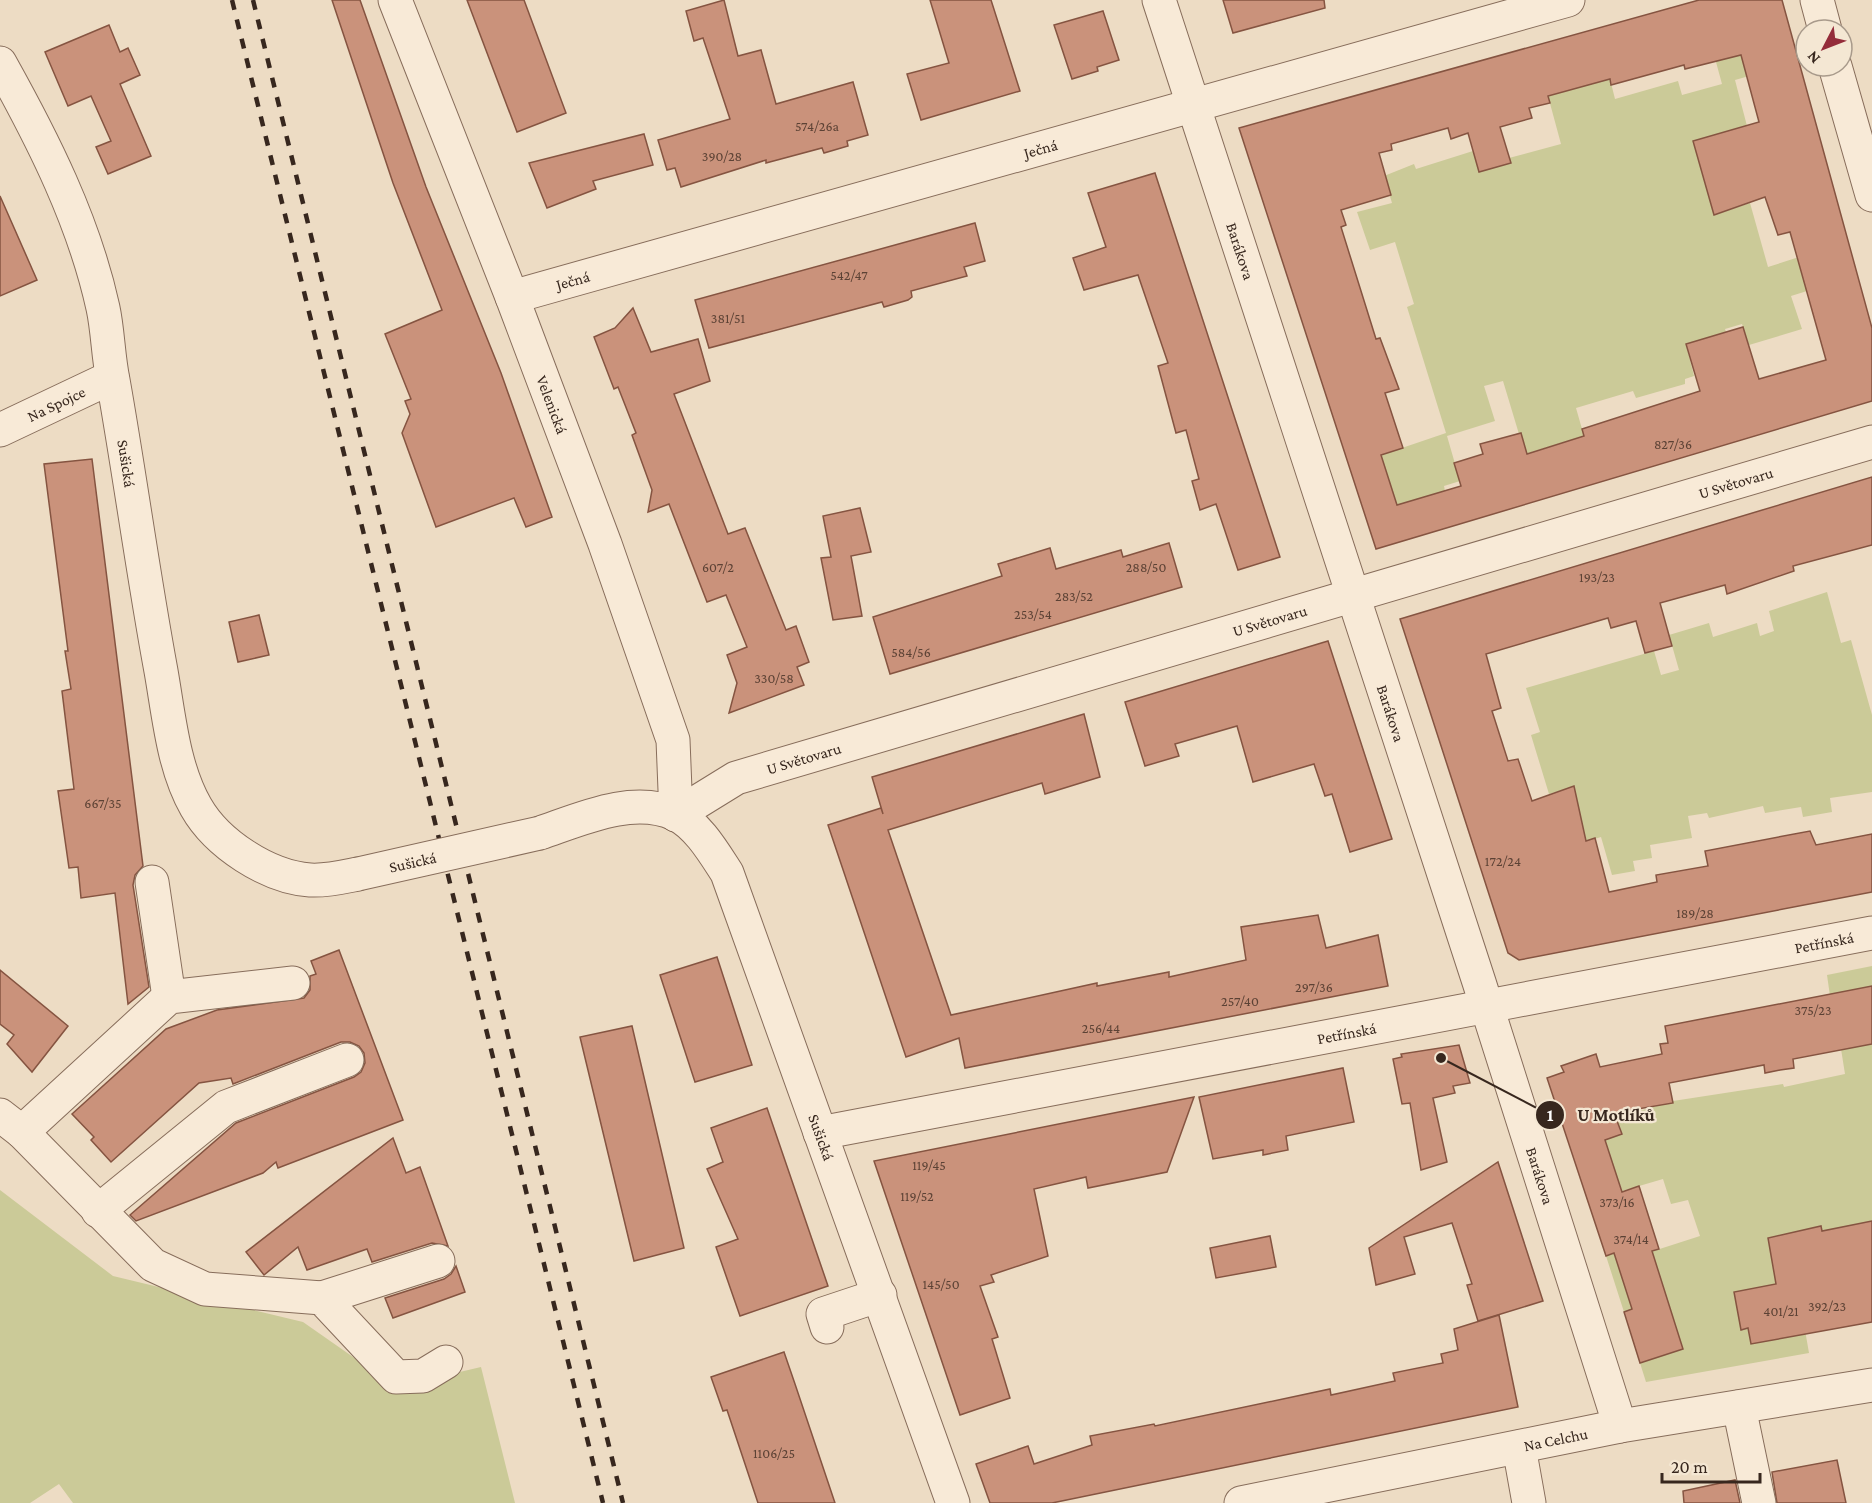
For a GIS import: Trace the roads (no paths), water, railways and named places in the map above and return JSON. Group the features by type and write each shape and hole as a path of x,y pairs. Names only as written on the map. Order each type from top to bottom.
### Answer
{"street":[{"name":"Velenická","path":"395,0 512,297 605,544 673,740 676,815"},
{"name":"Barákova","path":"1159,0 1487,1006 1620,1426"},
{"name":"Ječná","path":"512,297 1568,0"},
{"path":"1817,0 1822,18"},
{"name":"Sušická","path":"0,63 32,120 89,249 104,310 112,377 169,715 179,764 197,809 230,844 266,867 286,876 310,880 358,874 540,833 605,813 638,806 676,815 695,829 727,873 953,1503"},
{"path":"1838,78 1872,195"},
{"name":"Na Spojce","path":"0,430 112,377"},
{"name":"U Světovaru","path":"676,815 736,778 1351,594 1872,442"},
{"path":"152,882 170,997"},
{"name":"Petřínská","path":"820,1133 1872,933"},
{"path":"293,983 170,997 11,1124 153,1265 205,1289 322,1299 438,1261"},
{"path":"98,1211 226,1107 347,1060"},
{"path":"827,1327 823,1314 880,1295"},
{"path":"322,1299 396,1377 423,1376 446,1362"},
{"name":"Na Celchu","path":"1241,1503 1620,1426 1872,1385"},
{"path":"1739,1407 1759,1503"},
{"path":"1519,1447 1529,1503"}],"railway":[{"path":"232,0 603,1503"},
{"path":"253,0 623,1503"}],"place":[{"name":"U Motlíků","path":"1441,1058"}]}
